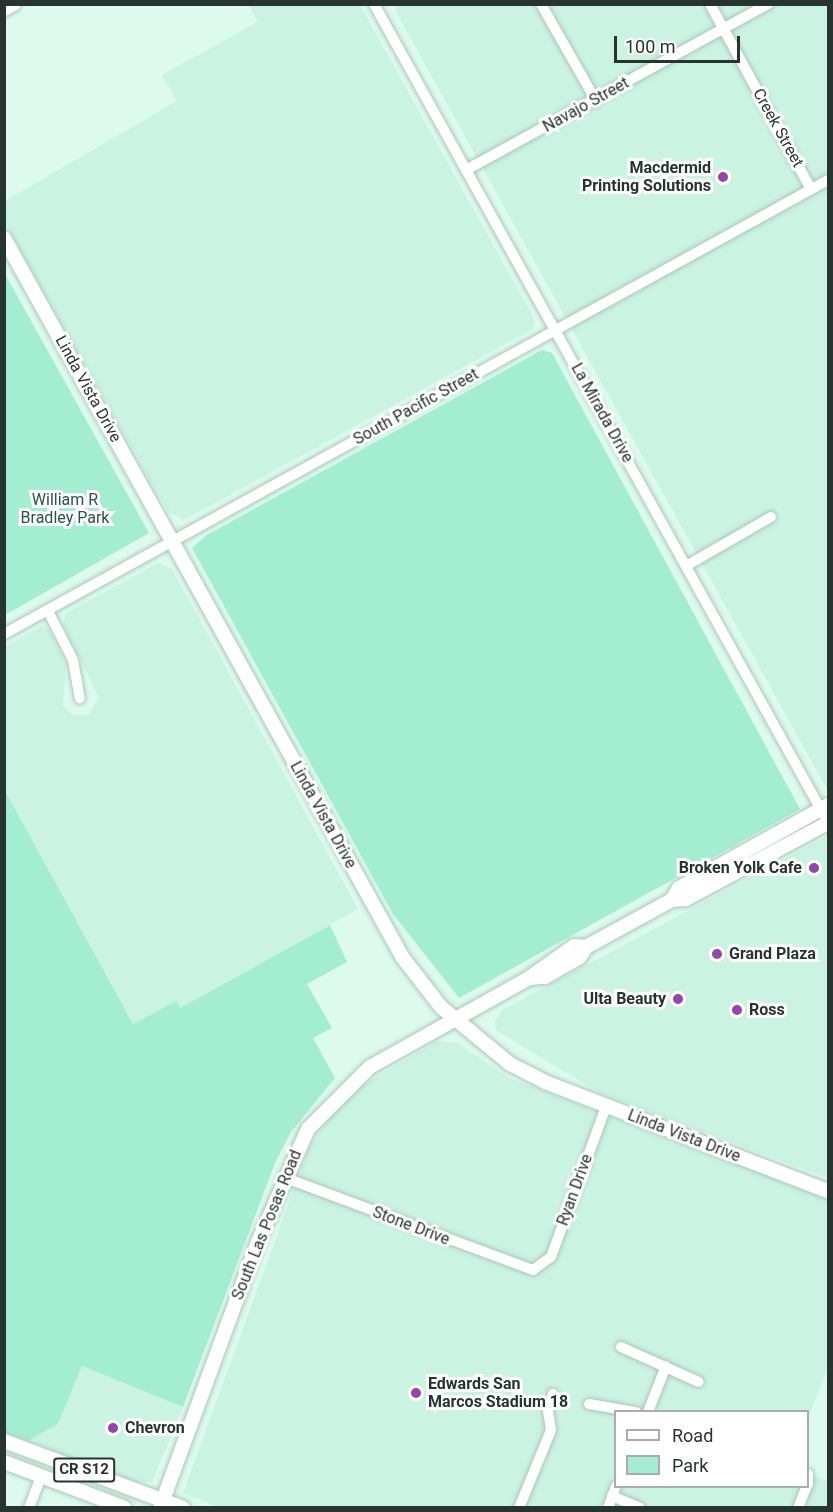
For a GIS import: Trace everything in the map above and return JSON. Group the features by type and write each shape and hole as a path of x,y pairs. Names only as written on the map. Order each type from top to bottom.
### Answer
{"main road":[{"path":"4,9 14,4"},
{"name":"Linda Vista Drive","path":"4,238 403,958 454,1020 510,1064 606,1107 828,1191"},
{"name":"South Las Posas Road","path":"672,900 679,888 825,808"},
{"name":"South Las Posas Road","path":"161,1504 284,1177 308,1129 352,1081 529,978 545,976 580,957 586,947 672,900 686,900 828,823"},
{"name":"CR S12","path":"4,1441 161,1504 183,1508"},
{"name":"CR S12","path":"4,1462 125,1508"}],"street":[{"path":"542,4 596,101"},
{"name":"Creek Street","path":"710,4 811,189"},
{"name":"Navajo Street","path":"466,170 596,101 768,4"},
{"name":"La Mirada Drive","path":"379,6 466,170 686,566 825,808 828,823"},
{"name":"South Pacific Street","path":"4,634 828,180"},
{"path":"686,566 771,517"},
{"path":"48,611 73,660 80,698"},
{"name":"Ryan Drive","path":"540,1269 551,1257 606,1107"},
{"name":"Stone Drive","path":"284,1177 525,1269 540,1269"},
{"path":"621,1347 699,1382"},
{"path":"649,1410 666,1366"},
{"path":"519,1508 551,1430 548,1410 553,1394"},
{"path":"589,1404 624,1410"},
{"path":"29,1508 41,1476"},
{"path":"798,1508 806,1488"},
{"path":"608,1508 614,1491 640,1508"}],"shaded area":[{"path":"399,4 828,5 828,791 395,10"},
{"path":"249,5 360,5 535,320 533,329 184,520 168,512 5,223 5,201 177,101 162,75 258,22"},
{"path":"158,563 172,569 358,909 180,1008 175,1001 133,1024 5,794 4,647 42,626 49,629 66,665 63,705 73,715 88,715 99,698 63,624 66,613"},
{"name":"Grand Plaza","path":"828,836 828,1178 600,1093 497,1031 494,1022 502,1010"},
{"path":"438,1041 457,1043 511,1079 828,1199 828,1368 809,1416 809,1410 614,1410 614,1488 809,1488 809,1474 828,1481 828,1507 220,1508 183,1493 308,1150 330,1117 364,1084"},
{"path":"82,1366 183,1407 152,1482 136,1482 28,1441 58,1424"}],"green space":[{"name":"William R Bradley Park","path":"5,274 149,533 5,615"},
{"path":"542,350 552,353 800,809 459,998 393,914 192,548 207,535"},
{"path":"5,791 133,1024 176,1001 180,1008 330,925 347,962 307,984 332,1028 313,1038 335,1078 291,1132 275,1163 183,1407 82,1366 58,1424 28,1441 4,1432"}],"place":[{"name":"Macdermid Printing Solutions","path":"723,177"},
{"name":"Broken Yolk Cafe","path":"814,868"},
{"name":"Grand Plaza","path":"717,954"},
{"name":"Ulta Beauty","path":"678,999"},
{"name":"Ross","path":"737,1010"},
{"name":"Edwards San Marcos Stadium 18","path":"416,1393"},
{"name":"Chevron","path":"113,1428"}]}
